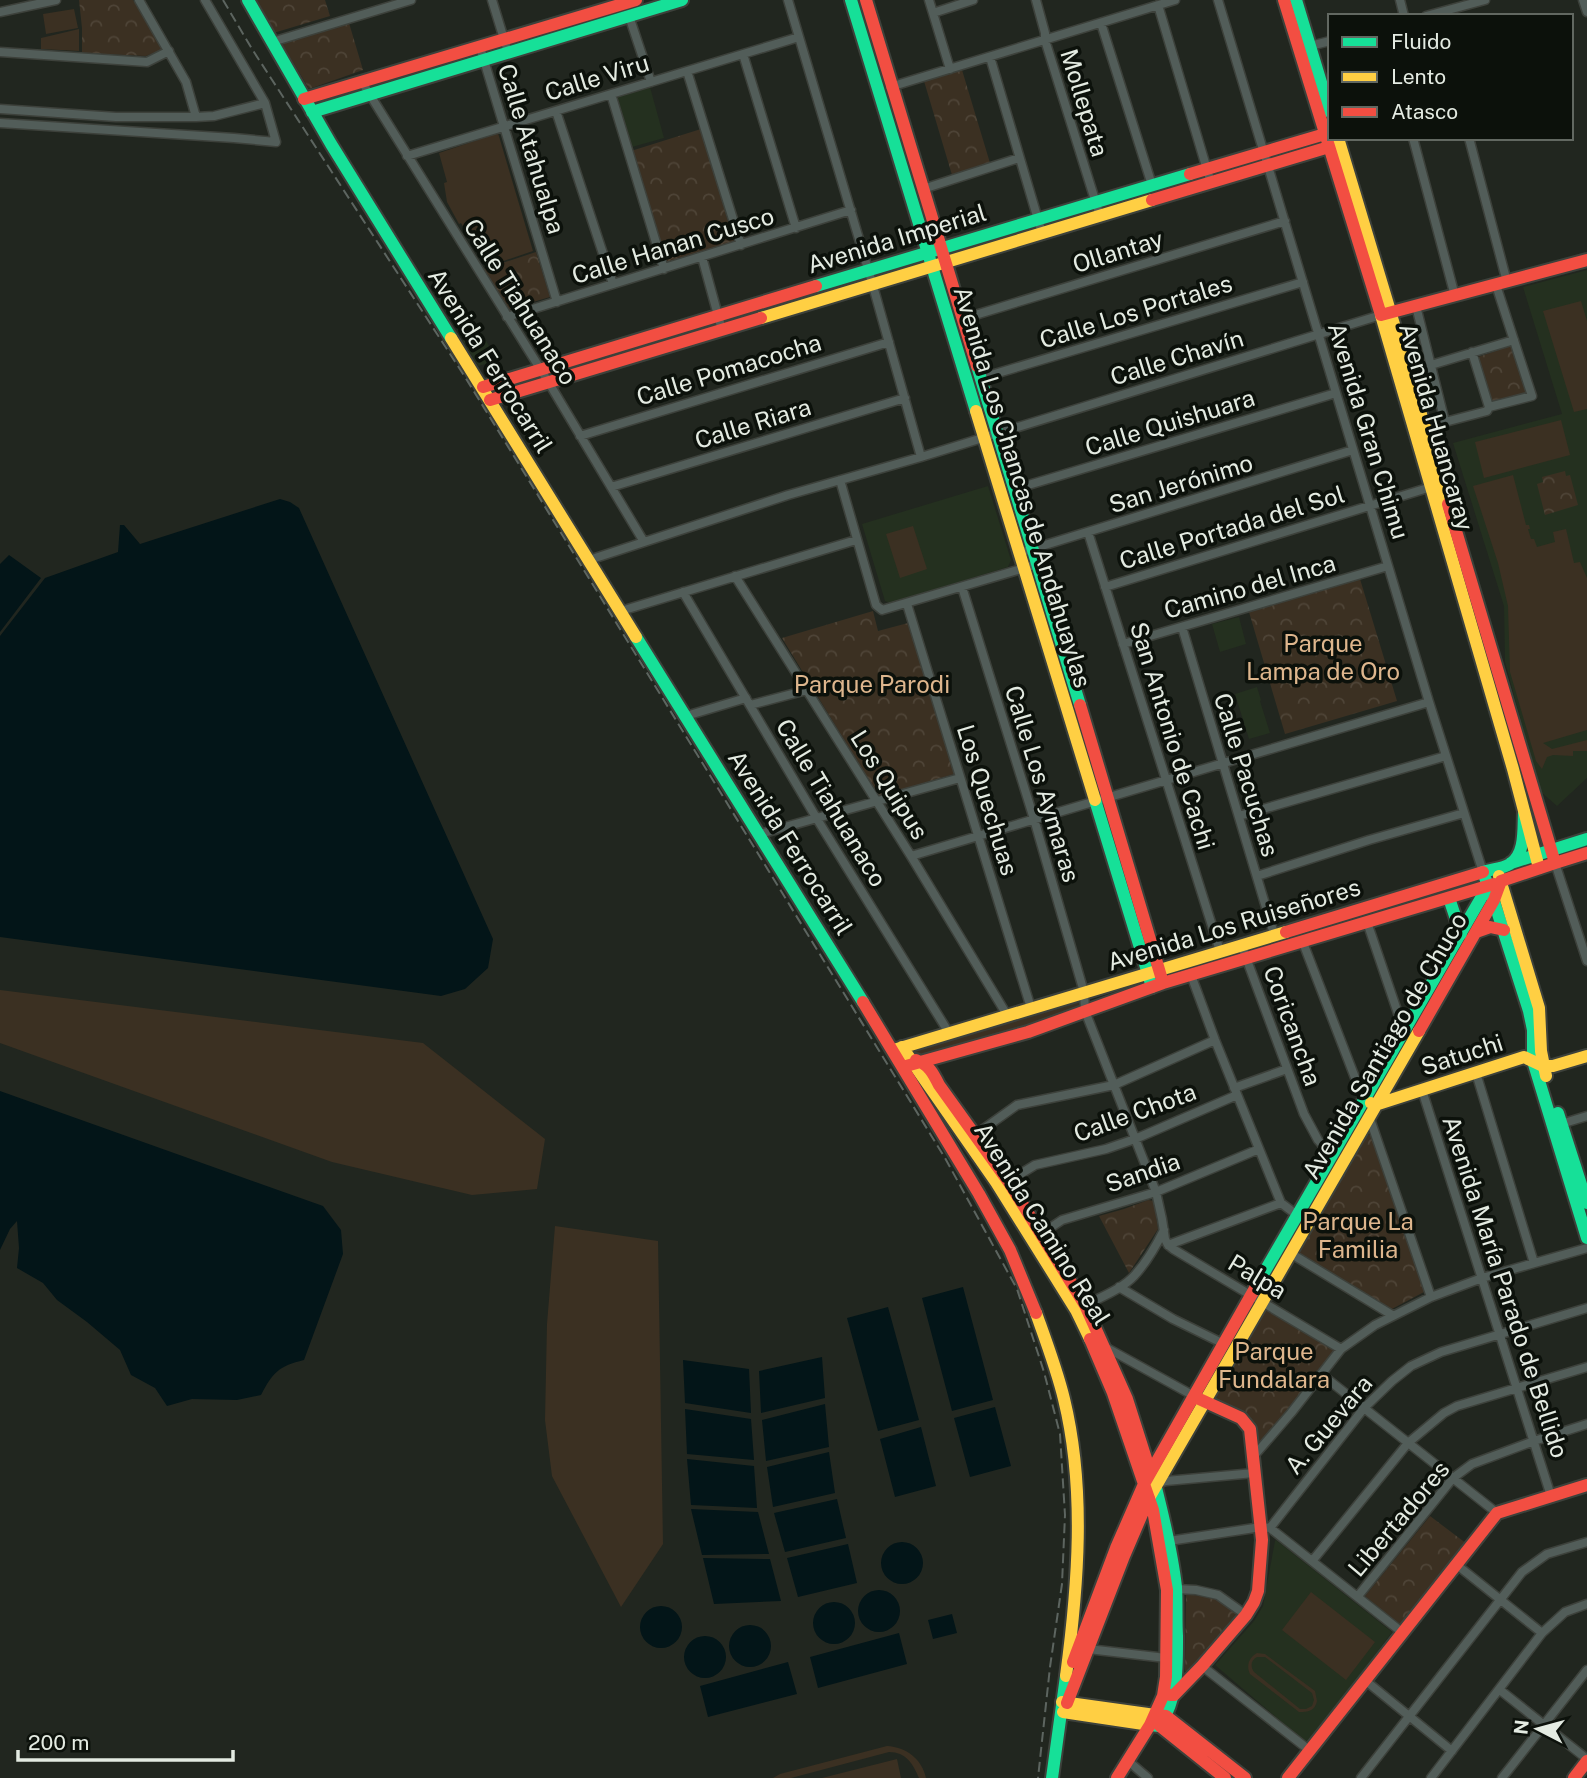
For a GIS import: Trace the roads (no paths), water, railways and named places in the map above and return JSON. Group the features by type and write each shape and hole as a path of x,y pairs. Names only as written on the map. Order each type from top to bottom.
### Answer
{"main road":[{"name":"Avenida Ferrocarril","path":"248,0 303,99 686,716 897,1049 912,1063 1010,1250 1049,1350 1064,1400 1073,1452 1078,1533 1075,1595 1063,1710 1052,1778"},
{"path":"506,46 636,0"},
{"path":"303,99 682,0"},
{"name":"Avenida Los Chancas de Andahuaylas","path":"851,0 928,252 939,264 962,319 981,378 991,435 1023,569 1101,798"},
{"name":"Avenida Los Chancas de Andahuaylas","path":"866,0 941,248 939,264 991,435 1015,489 1038,564 1101,798 1158,985"},
{"name":"Avenida Huancaray","path":"1284,0 1328,137"},
{"path":"1296,0 1328,106"},
{"path":"312,112 482,53"},
{"name":"Avenida Imperial","path":"483,387 718,314 1325,134"},
{"name":"Avenida Imperial","path":"490,400 1268,166 1334,143"},
{"name":"Avenida Huancaray","path":"1334,143 1553,856"},
{"path":"1386,314 1587,260"},
{"name":"Avenida Huancaray","path":"1386,314 1537,862"},
{"path":"1511,863 1522,843 1524,812"},
{"name":"Avenida Los Ruiseñores","path":"912,1063 1028,1032 1158,985 1449,898 1494,883 1587,839"},
{"name":"Avenida Los Ruiseñores","path":"1553,856 1587,853"},
{"name":"Avenida Los Ruiseñores","path":"897,1049 1511,863 1537,862"},
{"path":"1496,868 1494,900 1529,1011 1538,1063 1587,1238"},
{"path":"1483,872 1494,883 1539,1009 1538,1063 1587,1203"},
{"name":"Avenida Santiago de Chuco","path":"1150,1484 1256,1299 1297,1215 1331,1155 1369,1107 1404,1031 1494,883"},
{"path":"1449,898 1461,934"},
{"name":"Avenida Santiago de Chuco","path":"1150,1471 1199,1398 1224,1344 1290,1254 1369,1107 1494,900"},
{"path":"1476,932 1490,927 1504,930"},
{"path":"934,1071 940,1059 947,1054"},
{"name":"Satuchi","path":"1369,1107 1524,1058 1553,1066 1587,1056"},
{"name":"Avenida Camino Real","path":"912,1063 934,1071 939,1085 1010,1184 1081,1308 1150,1484 1169,1541 1177,1589 1177,1677 1158,1721 1127,1760 1117,1778"},
{"name":"Avenida Camino Real","path":"912,1063 996,1182 1105,1347 1127,1399 1150,1471 1150,1484"},
{"path":"1168,1695 1202,1666 1254,1602 1258,1591 1266,1528 1254,1473 1250,1429 1241,1418 1199,1398"},
{"path":"1064,1686 1116,1548 1150,1484"},
{"path":"1150,1484 1149,1498 1063,1710 1158,1721 1245,1778"},
{"path":"1288,1778 1497,1513 1587,1485"},
{"name":"Avenida Camino Real","path":"1149,1498 1167,1590 1168,1695"},
{"path":"1158,1721 1225,1778"},
{"path":"1574,1778 1587,1760"}],"street":[{"path":"0,12 56,0"},
{"path":"139,0 186,82 196,117"},
{"path":"0,123 276,142 265,103 205,0"},
{"path":"272,42 411,0"},
{"path":"492,0 506,46"},
{"path":"589,560 788,495 921,457 788,0"},
{"path":"929,0 950,69"},
{"path":"933,13 973,0"},
{"name":"Mollepata","path":"1036,0 1045,40 1100,216"},
{"path":"878,91 1175,0"},
{"name":"Avenida Gran Chimu","path":"1218,0 1429,702 1483,872"},
{"path":"1431,14 1456,4 1485,0"},
{"path":"1583,0 1587,12"},
{"path":"1158,5 1212,183"},
{"path":"629,16 651,82"},
{"path":"1101,23 1152,185"},
{"name":"Calle Viru","path":"407,156 799,37"},
{"path":"1310,46 1328,42"},
{"path":"0,52 147,62 169,51"},
{"name":"Calle Atahualpa","path":"482,53 557,302"},
{"path":"743,54 796,228"},
{"path":"990,57 1042,233"},
{"path":"687,71 741,245"},
{"name":"Calle Tiahuanaco","path":"362,82 549,383 644,542"},
{"path":"611,94 664,269"},
{"path":"0,109 116,117 196,117 214,116 265,103"},
{"path":"556,111 613,284"},
{"path":"1414,140 1454,296"},
{"path":"1416,306 1445,422 1487,411 1489,407 1531,398 1514,340 1469,140"},
{"path":"923,189 1019,158"},
{"name":"Calle Hanan Cusco","path":"508,317 850,210"},
{"name":"Ollantay","path":"962,319 1285,221"},
{"path":"702,257 722,330"},
{"name":"Calle Los Portales","path":"981,378 1303,282"},
{"name":"Calle Chavín","path":"921,457 1386,314"},
{"path":"1431,365 1514,340"},
{"name":"Calle Pomacocha","path":"580,436 889,342"},
{"path":"1472,352 1489,407"},
{"name":"Calle Quishuara","path":"1015,489 1336,393"},
{"name":"Calle Riara","path":"611,487 905,398"},
{"name":"San Jerónimo","path":"1019,553 1353,450"},
{"path":"840,480 876,605 884,611 1038,564"},
{"name":"Calle Portada del Sol","path":"1105,587 1432,487"},
{"name":"San Antonio de Cachi","path":"1088,532 1220,951"},
{"path":"621,611 856,540"},
{"name":"Camino del Inca","path":"1123,644 1388,566"},
{"name":"Los Quipus","path":"735,576 911,856 1007,1016"},
{"name":"Calle Los Aymaras","path":"962,587 1034,818 1084,992 1085,1011 1156,1192 1164,1230"},
{"name":"Calle Tiahuanaco","path":"683,592 817,819 949,1033"},
{"name":"Los Quechuas","path":"907,604 1031,1008"},
{"name":"Calle Pacuchas","path":"1182,627 1274,934"},
{"path":"686,716 807,690"},
{"path":"911,856 1429,702"},
{"path":"1238,816 1446,756"},
{"path":"760,834 960,778"},
{"path":"1257,876 1464,813"},
{"path":"1553,856 1587,961"},
{"path":"1575,923 1587,919"},
{"path":"1367,922 1404,1031"},
{"path":"1298,927 1369,1107 1431,1297"},
{"name":"Coricancha","path":"1241,944 1312,1131 1331,1155"},
{"path":"1191,975 1214,1040 1281,1202 1297,1215"},
{"path":"975,1135 1017,1105 1114,1085 1214,1040"},
{"name":"Calle Chota","path":"1010,1184 1035,1165 1106,1149 1135,1139 1287,1069"},
{"path":"1476,1073 1534,1263"},
{"name":"Avenida María Parado de Bellido","path":"1422,1090 1551,1496"},
{"path":"1561,1124 1587,1116"},
{"name":"Sandia","path":"1041,1234 1062,1220 1156,1192 1259,1149"},
{"path":"1164,1230 1168,1245 1281,1202"},
{"path":"1081,1308 1133,1278 1164,1230"},
{"name":"Palpa","path":"1168,1245 1341,1349"},
{"path":"1253,1457 1341,1349 1355,1338 1392,1315 1431,1297 1482,1278 1587,1248"},
{"path":"1290,1254 1392,1315"},
{"path":"1119,1287 1172,1319 1224,1344"},
{"name":"A. Guevara","path":"1266,1528 1364,1408 1391,1381 1411,1366 1441,1352 1587,1308"},
{"path":"1105,1347 1199,1398"},
{"path":"1313,1560 1408,1443 1435,1420 1450,1410 1587,1367"},
{"path":"1321,1374 1497,1513"},
{"name":"Libertadores","path":"1358,1597 1453,1478 1472,1464 1587,1424"},
{"path":"1150,1484 1254,1473"},
{"path":"1169,1541 1266,1528 1313,1560 1403,1633"},
{"path":"1361,1778 1522,1572 1547,1554 1587,1542"},
{"path":"1457,1565 1542,1633"},
{"path":"1177,1589 1218,1594 1246,1615"},
{"path":"1431,1778 1542,1633 1565,1612 1587,1604"},
{"path":"1088,1649 1167,1658"},
{"path":"1202,1666 1309,1750"},
{"path":"1502,1778 1587,1670"},
{"path":"1366,1682 1452,1751"},
{"path":"1500,1689 1587,1760"},
{"path":"1127,1760 1149,1778"}],"railway":[{"path":"223,0 523,471 945,1158 1017,1289 1044,1372 1060,1434 1065,1515 1062,1584 1038,1778"}],"park label":[{"name":"Parque Lampa de Oro","path":"1323,658"},
{"name":"Parque Parodi","path":"872,685"},
{"name":"Parque La Familia","path":"1358,1236"},
{"name":"Parque Fundalara","path":"1274,1366"}]}
